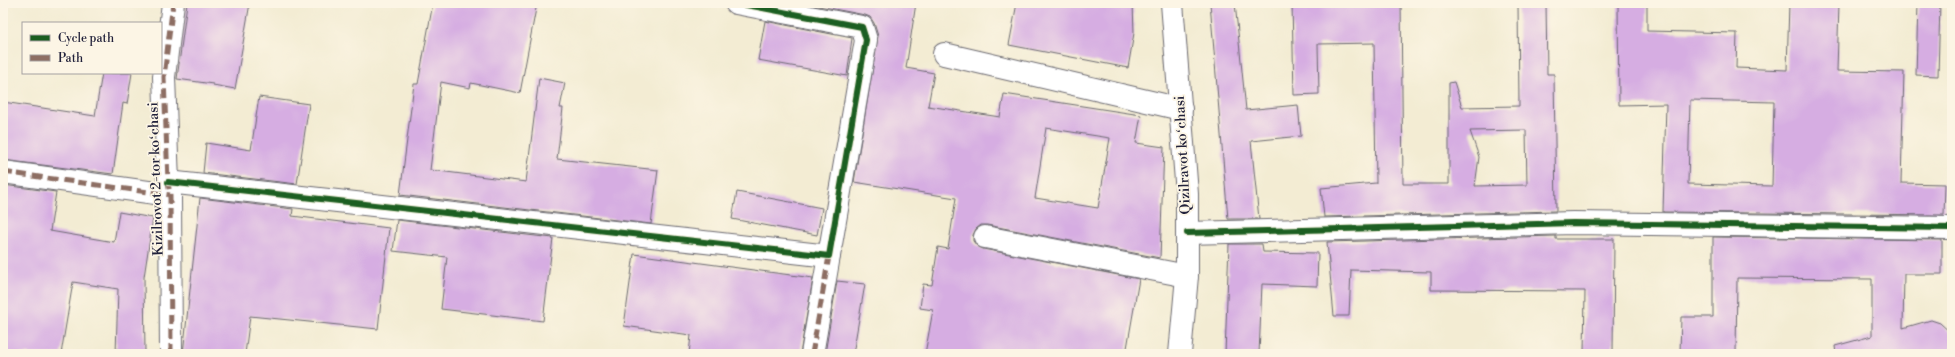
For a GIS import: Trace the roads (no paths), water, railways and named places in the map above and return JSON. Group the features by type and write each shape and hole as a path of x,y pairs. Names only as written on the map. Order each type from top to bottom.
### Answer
{"street":[{"name":"Kizilrovot 2-tor koʻchasi","path":"171,354 169,188 164,77 173,3"},
{"path":"736,3 862,27 866,40 812,354"},
{"name":"Qizilravot koʻchasi","path":"1172,3 1187,194 1187,276 1180,354"},
{"path":"944,54 1181,109"},
{"path":"3,172 829,256"},
{"path":"1187,233 1573,223 1952,228"},
{"path":"985,237 1187,276"}]}
